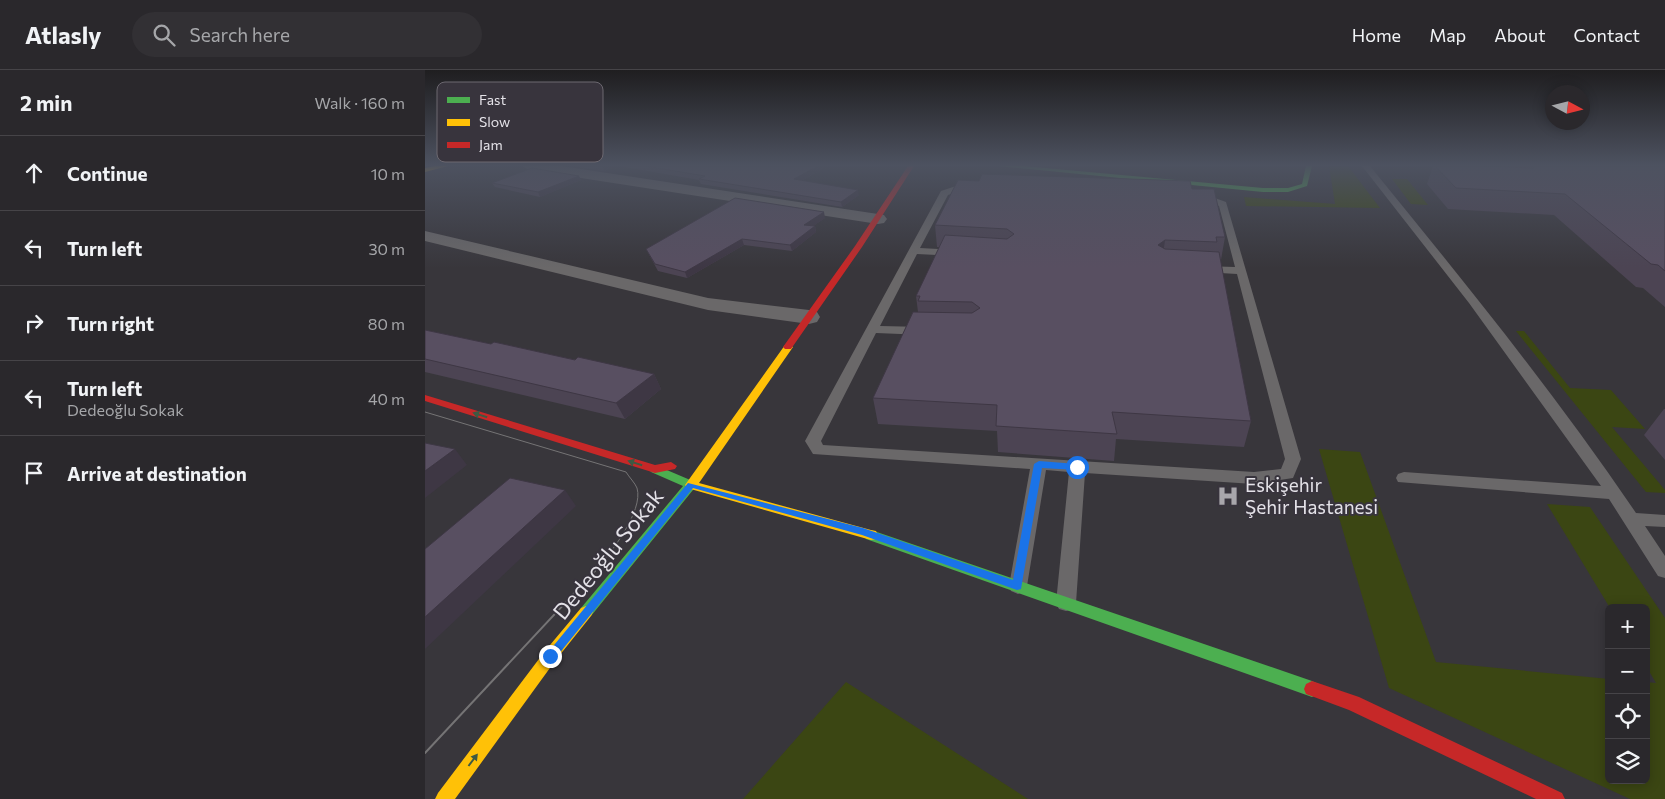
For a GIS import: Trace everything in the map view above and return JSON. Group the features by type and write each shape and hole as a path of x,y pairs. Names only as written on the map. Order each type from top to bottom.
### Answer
{"street":[{"path":"753,200 878,219"},
{"path":"890,200 691,485 863,532 1353,703 1556,799"},
{"path":"425,236 708,304 809,317"},
{"name":"Dedeoğlu Sokak","path":"425,398 655,470 691,485 550,656 444,799"},
{"path":"697,459 714,450"},
{"name":"Dedeoğlu Sokak","path":"655,470 680,465"}],"lane":[{"path":"941,200 813,441 818,450 1254,478 1287,474 1293,459 1223,204 1212,200"},
{"path":"1393,200 1473,301 1613,493 1665,571"},
{"path":"913,251 970,254"},
{"path":"1191,269 1241,271"},
{"path":"872,329 937,331"},
{"path":"1017,586 1039,464"},
{"path":"1066,602 1077,467"},
{"path":"1404,478 1613,493"},
{"path":"1630,518 1665,521"}],"green space":[{"path":"1245,200 1283,200 1335,204 1334,200 1374,200 1380,208 1246,206"},
{"path":"1408,200 1424,200 1428,205 1411,204"},
{"path":"1516,331 1524,331 1570,388 1611,390 1645,429 1612,427 1665,490 1665,493 1646,492"},
{"path":"1319,449 1360,452 1436,662 1605,679 1605,784 1650,784 1650,682 1656,683 1650,673 1650,604 1608,604 1547,504 1590,507 1665,618 1665,799 1630,799 1389,688"},
{"path":"846,682 1028,799 743,799"}],"building":[{"path":"731,200 748,200 824,212 804,225 815,226 790,245 742,239 685,272 655,264 646,249"},
{"path":"948,200 1217,200 1225,237 1216,237 1217,242 1165,240 1158,245 1165,249 1219,252 1251,421 1112,412 1117,434 996,426 997,405 873,398 913,312 972,313 980,308 972,302 918,301 920,296 916,296 945,235 1007,239 1014,234 1007,229 935,225"},
{"path":"1572,200 1665,200 1665,271 1658,265 1651,264"},
{"path":"425,330 491,344 494,342 575,360 578,357 654,374 616,403 425,359"},
{"path":"425,443 455,449 425,471"},
{"path":"510,478 565,490 425,617 425,549"}],"tram line":[{"path":"425,412 626,472 637,488 638,498 635,509 624,533 594,572"},
{"path":"425,753 595,571"}],"traffic: fast":[{"path":"586,612 691,485 655,469"},
{"path":"871,535 1312,689"}],"traffic: slow":[{"path":"788,347 691,485 871,535"},
{"path":"444,799 550,656 586,612"}],"traffic: jam":[{"path":"788,347 889,200"},
{"path":"425,398 655,469 671,466"},
{"path":"1312,689 1353,703 1556,799"}],"place":[{"name":"Eskişehir Şehir Hastanesi","path":"1228,496"}],"route":[{"path":"550,656 691,485 863,532 1017,586 1039,464 1077,467"}]}
